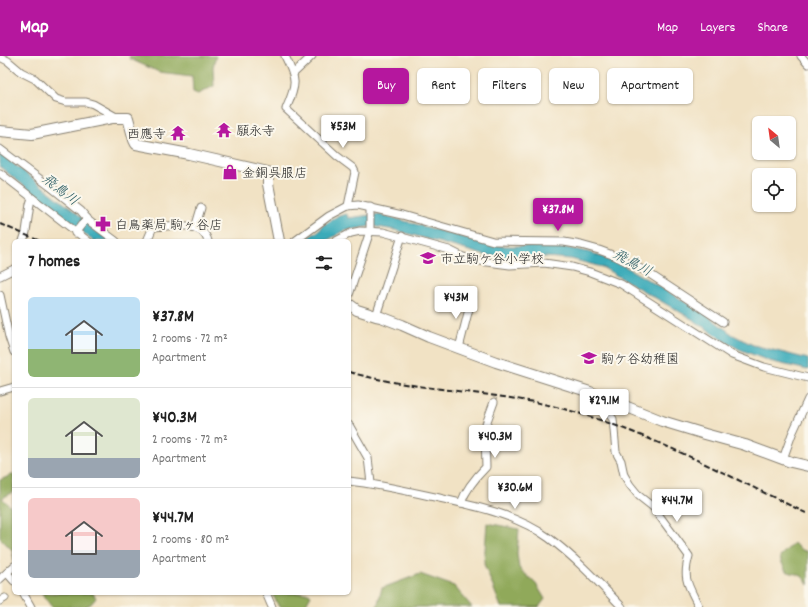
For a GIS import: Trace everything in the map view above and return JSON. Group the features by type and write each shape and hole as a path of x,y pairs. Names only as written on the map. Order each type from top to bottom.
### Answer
{"highway":[{"path":"0,130 32,134 118,118 128,118 136,144 189,154 268,172 268,184 279,239"},
{"path":"351,306 357,310 381,317 458,348 496,362 590,392 662,421 745,445 783,459 808,466"}],"street":[{"path":"285,56 294,74 293,93 286,109 337,156 353,168 355,172 348,206"},
{"path":"294,74 312,56"},
{"path":"802,56 808,64"},
{"path":"0,57 34,79 56,99 66,102 86,102 93,104 118,118"},
{"path":"0,149 81,211 86,219 113,239"},
{"path":"0,173 85,239"},
{"path":"24,239 32,198"},
{"path":"298,239 329,216 348,206 358,205 370,210 402,215 493,241 564,242 599,250 644,271 723,322"},
{"path":"195,228 201,208"},
{"path":"351,289 370,229 370,210"},
{"path":"76,232 86,219"},
{"path":"148,239 153,226 178,225 195,228 202,232 208,239"},
{"path":"340,239 351,233 370,229 402,236 449,250 463,257 480,261 510,264 544,263 572,267 597,274 621,284 732,355 764,367 808,378"},
{"path":"376,316 402,236"},
{"path":"0,276 12,271"},
{"path":"0,295 12,346"},
{"path":"458,348 472,297"},
{"path":"0,391 12,388"},
{"path":"590,392 596,402 606,410 613,420 615,449 621,461 624,475 639,496 653,507 689,556 686,568 686,577 690,592 699,607"},
{"path":"783,459 792,434 808,399"},
{"path":"461,503 477,476 486,467 484,435 486,424 494,402"},
{"path":"351,428 368,458 371,483"},
{"path":"351,481 371,483 461,503 493,512 530,526 549,538 570,555 622,607"},
{"path":"0,579 12,568"},
{"path":"7,573 12,578"},
{"path":"24,595 31,607"},
{"path":"267,595 272,607"}],"green space":[{"path":"129,56 216,56 213,67 214,86 198,94 193,92 192,76 159,72 130,59"},
{"path":"12,475 12,493 2,498 12,508 12,550 0,538 0,480"},
{"path":"487,523 519,529 517,554 519,568 536,584 545,599 539,607 501,607 484,564"},
{"path":"794,543 800,549 808,552 808,585 802,576 786,571 781,561 780,556"},
{"path":"420,574 454,586 472,607 377,607 382,588"},
{"path":"43,595 94,595 96,598 91,604 84,607 52,607"},
{"path":"273,595 311,595 306,604 308,607 279,607"}],"water":[{"path":"0,153 100,233 110,239 91,239 0,167"},
{"path":"347,214 348,218 379,214 481,242 503,246 557,246 588,252 619,263 703,312 733,335 753,345 808,359 808,370 769,361 739,349 692,319 602,267 571,259 484,255 395,230 372,226 344,231 330,239 305,239 320,230 323,225 339,216"}],"railway":[{"path":"0,224 35,239"},
{"path":"351,373 402,384 511,398 564,409 596,419 657,442 808,514"}],"place":[{"name":"願永寺","path":"224,130"},
{"name":"西應寺","path":"178,133"},
{"name":"金銅呉服店","path":"230,172"},
{"name":"白鳥薬局 駒ヶ谷店","path":"103,224"},
{"name":"市立駒ケ谷小学校","path":"428,258"},
{"name":"駒ケ谷幼稚園","path":"589,358"}],"water label":[{"name":"飛鳥川","path":"61,189"},
{"name":"飛鳥川","path":"633,262"}]}
